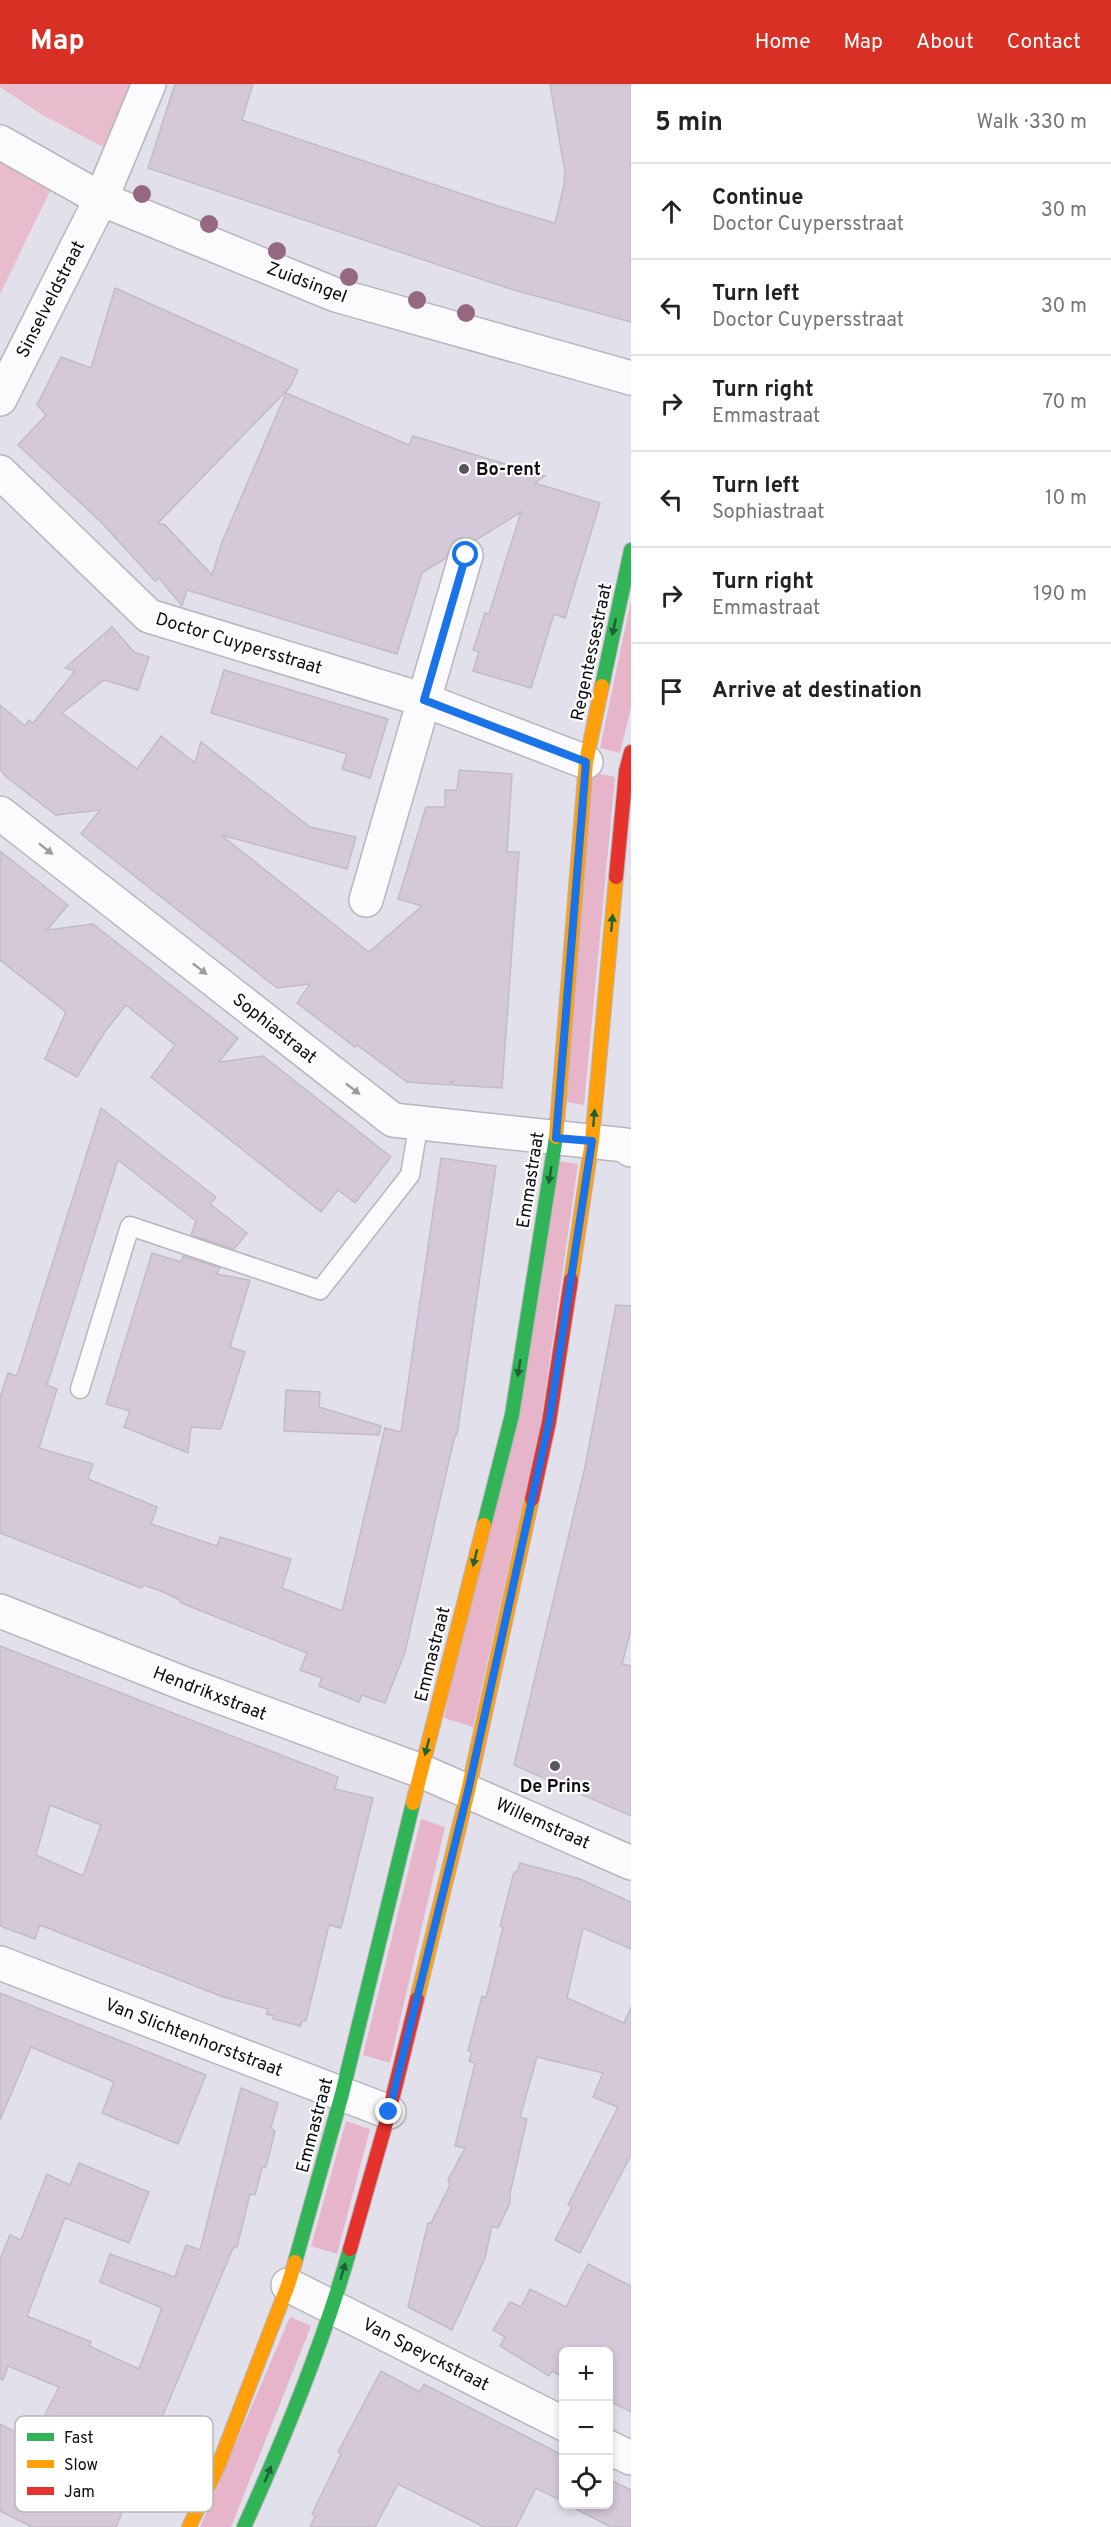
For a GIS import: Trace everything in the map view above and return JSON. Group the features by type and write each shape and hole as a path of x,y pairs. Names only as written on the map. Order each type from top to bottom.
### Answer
{"street":[{"name":"Sinselveldstraat","path":"0,399 101,199 149,84"},
{"name":"Zuidsingel","path":"0,142 101,199 336,295 631,378"},
{"name":"Doctor Cuypersstraat","path":"0,472 149,616 424,700 606,766"},
{"name":"Regentessestraat","path":"606,766 631,550"},
{"path":"366,900 466,555"},
{"path":"244,2527 265,2481 333,2308 389,2112 468,1791 549,1422 592,1141 606,766 631,752"},
{"name":"Emmastraat","path":"213,2477 288,2285 342,2094 512,1414 556,1138 606,766"},
{"name":"Sophiastraat","path":"0,813 393,1120 625,1145 631,1150"},
{"name":"Hendrikxstraat","path":"0,1611 185,1684 421,1771"},
{"name":"Willemstraat","path":"421,1771 631,1863"},
{"name":"Van Slichtenhorststraat","path":"0,1963 389,2112"},
{"name":"Van Speyckstraat","path":"288,2285 559,2421"},
{"path":"613,2449 631,2458"},
{"name":"Emmastraat","path":"189,2527 196,2512"}],"lane":[{"path":"80,1389 130,1226 320,1290 410,1175 419,1122"}],"shaded area":[{"path":"0,84 132,84 105,148 41,114 0,87"},
{"path":"0,161 50,191 0,294"},
{"path":"631,600 631,707 620,753 600,748"},
{"path":"592,772 615,777 584,1105 566,1102"},
{"path":"558,1161 578,1164 541,1421 473,1727 444,1718"},
{"path":"421,1819 445,1827 390,2063 363,2055"},
{"path":"346,2121 370,2129 337,2254 311,2246"},
{"path":"290,2317 311,2326 231,2527 200,2527 206,2512 213,2512 213,2497"}],"building":[{"path":"175,84 253,84 242,120 555,223 565,173 550,84 631,84 631,322 514,290 148,168"},
{"path":"115,288 298,370 290,387 158,523 165,525 212,575 222,542 286,393 409,445 413,436 545,476 535,483 600,503 565,618 554,614 531,688 473,671 479,652 473,650 485,613 489,614 521,512 476,540 462,537 453,541 446,558 422,573 397,654 187,590 182,606 159,578 155,581 100,521 18,445 46,415 37,405 61,357 91,368"},
{"path":"112,627 134,652 149,657 138,690 104,680 62,713 137,769 161,736 195,763 201,742 310,827 356,837 347,869 221,835 369,952 422,906 398,899 426,807 445,807 445,790 457,790 459,770 512,774 507,852 519,852 502,1088 452,1085 453,1080 449,1085 407,1082 357,1045 355,1047 297,1003 310,984 277,988 81,834 100,810 56,815 5,776 0,769 0,705 25,726 29,720 33,723 75,671 65,668"},
{"path":"224,670 388,719 370,778 342,769 347,754 211,713"},
{"path":"0,851 68,905 47,930 93,924 238,1038 219,1062 263,1056 391,1157 355,1203 338,1190 321,1212 151,1077 175,1045 126,1005 104,1033 77,1077 45,1059 66,1012 0,960"},
{"path":"101,1108 216,1197 210,1204 247,1233 234,1249 191,1235 196,1221 118,1160 47,1385 57,1389 39,1448 93,1464 88,1479 157,1507 151,1524 217,1546 220,1537 291,1559 282,1588 342,1611 385,1428 401,1432 441,1158 496,1166 457,1435 455,1435 405,1652 385,1703 362,1695 359,1702 319,1686 322,1678 300,1670 307,1653 181,1603 180,1600 163,1592 144,1585 141,1588 0,1533 0,1398 8,1373 17,1376"},
{"path":"152,1253 181,1262 183,1256 220,1268 216,1274 250,1280 230,1347 245,1352 221,1429 191,1427 188,1453 124,1427 130,1411 106,1404"},
{"path":"616,1305 631,1306 631,1630 622,1664 631,1666 631,1816 514,1765 585,1467"},
{"path":"286,1390 320,1392 319,1407 381,1426 379,1435 284,1431"},
{"path":"0,1646 338,1777 335,1789 373,1798 341,1928 329,1925 306,2021 302,2021 301,2026 273,2019 274,2016 266,2014 268,2009 223,1997 40,1925 35,1939 0,1926","holes":["50,1805 101,1825 83,1876 36,1855"]},
{"path":"520,1863 580,1879 631,1902 631,1949 583,1928 567,1998 624,2023 631,2007 631,2155 580,2253 555,2240 572,2207 568,2205 618,2107 593,2097 603,2073 537,2057 520,2117 527,2119 510,2193 510,2203 498,2228 492,2226 485,2258 452,2330 408,2307 428,2223 431,2223 450,2185 448,2180 465,2148 455,2146 475,2063 469,2061 472,2052 468,2051 482,1996 486,1998 503,1927 500,1926 514,1872 517,1872"},
{"path":"0,1993 206,2075 178,2144 102,2113 114,2082 31,2047 0,2120"},
{"path":"241,2088 278,2103 271,2128 275,2131 266,2167 262,2168 255,2195 250,2194 237,2247 233,2248 163,2416 44,2416 59,2387 8,2366 3,2380 0,2379 0,2259 10,2235 21,2240 47,2174 70,2185 79,2163 149,2192 129,2243 65,2218 27,2316 91,2342 89,2346 139,2369 162,2308 100,2282 110,2254 175,2277 186,2245 200,2250"},
{"path":"588,2264 631,2286 631,2412 613,2403 613,2347 559,2347 559,2375 552,2371 549,2376 500,2346 505,2337 493,2330 510,2302 521,2307 530,2289 566,2307"},
{"path":"381,2371 420,2392 424,2384 559,2453 559,2500 536,2488 516,2527 484,2527 398,2484 375,2527 310,2527 315,2516 312,2514 341,2454 338,2452"},
{"path":"0,2424 15,2432 15,2512 122,2512 116,2527 32,2527 0,2511"},
{"path":"613,2481 631,2490 631,2527 611,2527 576,2509 613,2509"}],"traffic: fast":[{"path":"602,686 631,550"},
{"path":"484,1525 512,1415 556,1137"},
{"path":"295,2262 342,2094 413,1803"},
{"path":"244,2527 302,2390 328,2320 350,2249"}],"traffic: slow":[{"path":"556,1137 586,762 602,686"},
{"path":"571,1280 592,1141 616,877"},
{"path":"417,1999 468,1791 532,1499"},
{"path":"413,1803 484,1525"},
{"path":"213,2477 295,2262"},
{"path":"189,2527 196,2512"}],"traffic: jam":[{"path":"616,877 626,771 631,752"},
{"path":"532,1499 549,1422 571,1280"},
{"path":"350,2249 389,2112 417,1999"}],"place":[{"name":"Bo-rent","path":"464,469"},
{"name":"De Prins","path":"555,1766"}],"route":[{"path":"389,2112 468,1791 549,1422 592,1141 556,1138 586,762 424,700 466,555"}]}
